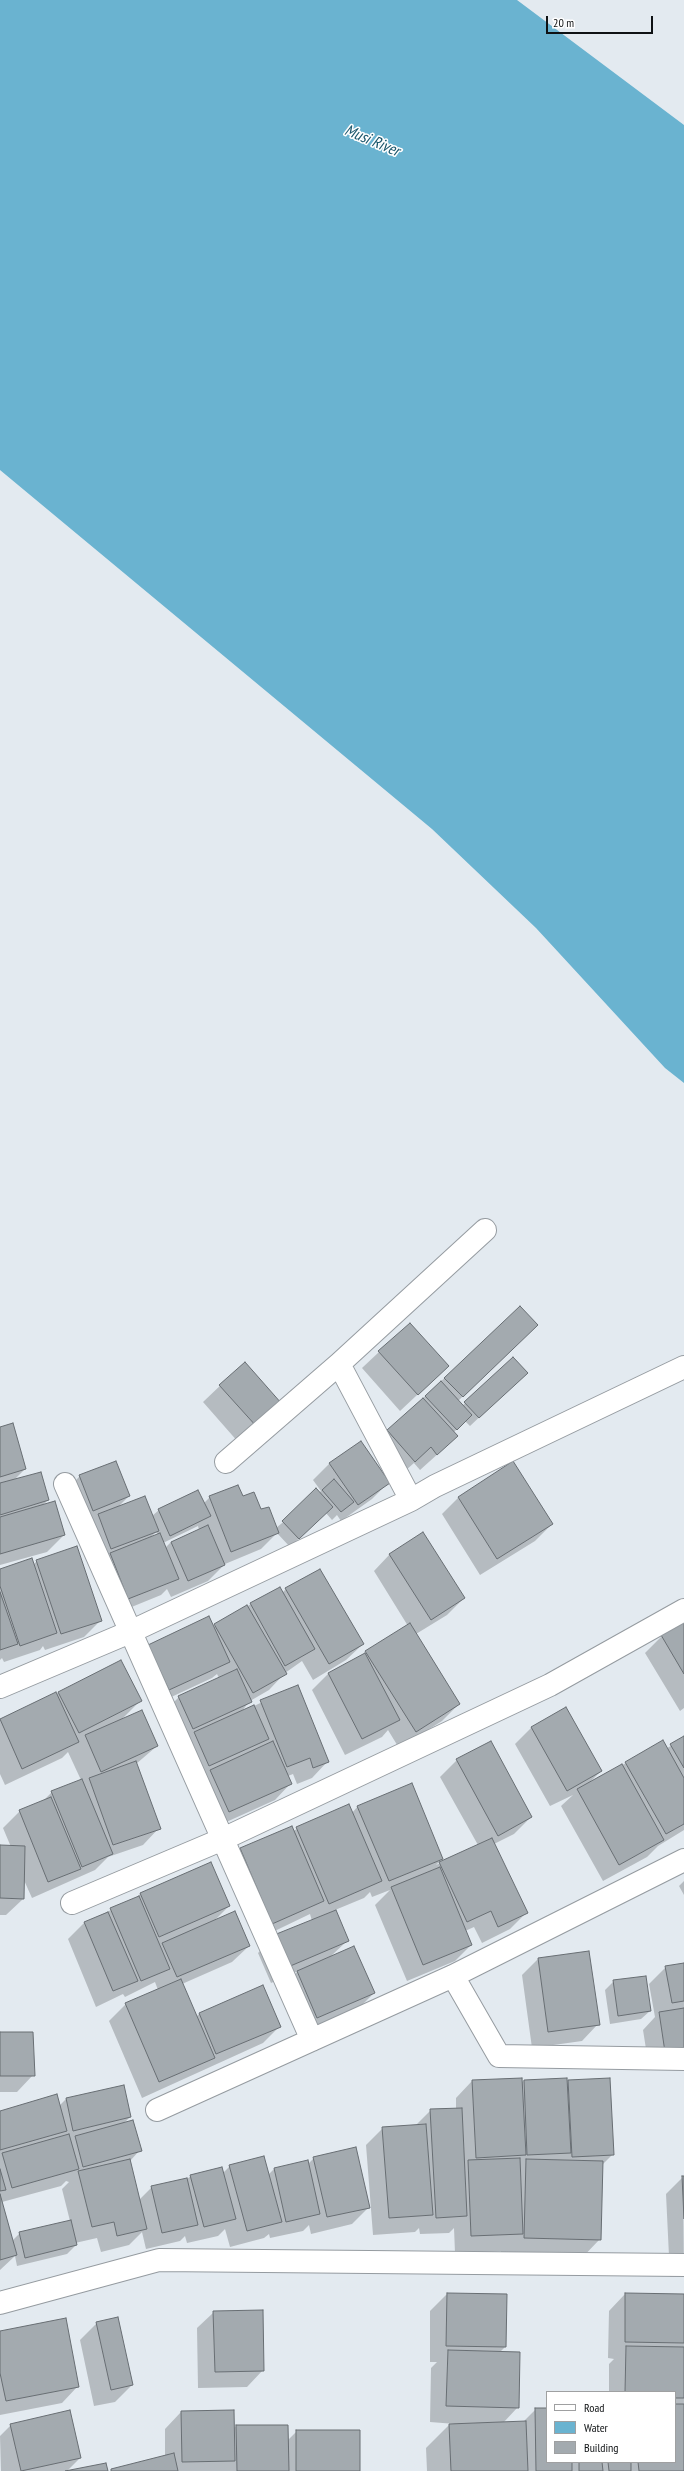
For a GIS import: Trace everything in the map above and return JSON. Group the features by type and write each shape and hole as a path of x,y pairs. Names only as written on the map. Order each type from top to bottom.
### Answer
{"street":[{"path":"226,1462 340,1364 485,1230"},
{"path":"340,1364 411,1500"},
{"path":"0,1687 130,1632 411,1500 435,1486 684,1367"},
{"path":"65,1484 312,2040"},
{"path":"72,1903 223,1840 550,1686 684,1610"},
{"path":"157,2110 453,1976 681,1869"},
{"path":"453,1976 499,2056 684,2059"},
{"path":"0,2303 159,2260 684,2265"}],"water":[{"name":"Musi River","path":"0,0 517,0 684,125 684,1083 665,1068 536,928 432,829 0,470"}],"building":[{"path":"520,1306 538,1325 463,1397 444,1378"},
{"path":"410,1323 449,1366 418,1395 378,1351"},
{"path":"513,1357 528,1373 479,1418 464,1402"},
{"path":"245,1362 282,1404 257,1427 219,1385"},
{"path":"441,1381 472,1415 457,1430 425,1396"},
{"path":"423,1398 458,1436 437,1455 431,1447 415,1462 387,1430"},
{"path":"13,1423 26,1469 0,1477 0,1427"},
{"path":"361,1441 390,1483 358,1505 329,1463"},
{"path":"116,1461 130,1496 93,1511 79,1475"},
{"path":"513,1461 553,1524 497,1559 458,1497"},
{"path":"41,1472 49,1500 0,1515 0,1483"},
{"path":"334,1479 354,1502 341,1512 322,1490"},
{"path":"238,1485 243,1496 254,1492 261,1509 269,1507 279,1533 231,1552 209,1496"},
{"path":"316,1488 333,1507 299,1539 282,1521"},
{"path":"198,1490 211,1516 170,1536 158,1509"},
{"path":"145,1496 159,1531 111,1549 98,1514"},
{"path":"55,1501 65,1535 0,1554 0,1517"},
{"path":"208,1525 225,1565 188,1581 171,1542"},
{"path":"423,1532 465,1598 431,1620 389,1554"},
{"path":"160,1533 179,1579 128,1599 110,1553"},
{"path":"77,1546 102,1621 61,1634 36,1560"},
{"path":"32,1558 57,1633 20,1646 0,1586 0,1569"},
{"path":"320,1569 364,1644 329,1664 285,1588"},
{"path":"280,1587 315,1649 285,1666 250,1603"},
{"path":"0,1592 18,1644 0,1650"},
{"path":"247,1605 287,1674 253,1693 214,1624"},
{"path":"209,1616 230,1662 169,1690 148,1645"},
{"path":"684,1622 684,1674 661,1635"},
{"path":"410,1623 460,1704 416,1732 365,1651"},
{"path":"365,1653 400,1720 362,1739 328,1673"},
{"path":"121,1660 142,1701 79,1733 58,1692"},
{"path":"237,1669 252,1702 193,1729 178,1696"},
{"path":"298,1685 329,1762 313,1768 310,1758 287,1767 260,1700"},
{"path":"56,1692 79,1742 22,1769 0,1719"},
{"path":"254,1705 269,1739 209,1766 194,1732"},
{"path":"566,1707 602,1771 567,1791 531,1727"},
{"path":"142,1710 158,1746 101,1772 85,1735"},
{"path":"684,1736 684,1768 670,1744"},
{"path":"663,1740 684,1778 684,1824 666,1834 625,1762"},
{"path":"273,1741 292,1784 229,1812 210,1770"},
{"path":"491,1741 532,1817 498,1836 456,1759"},
{"path":"136,1761 161,1829 113,1845 89,1778"},
{"path":"622,1764 664,1840 619,1865 577,1789"},
{"path":"82,1779 113,1854 82,1867 51,1791"},
{"path":"412,1783 443,1859 389,1881 357,1806"},
{"path":"51,1797 81,1869 48,1882 19,1810"},
{"path":"349,1804 382,1881 329,1904 296,1827"},
{"path":"292,1826 324,1901 272,1924 240,1848"},
{"path":"492,1838 528,1913 498,1927 491,1911 467,1922 439,1862"},
{"path":"0,1845 25,1846 24,1899 0,1898"},
{"path":"211,1862 230,1906 159,1937 140,1893"},
{"path":"440,1867 472,1945 423,1965 391,1887"},
{"path":"139,1896 170,1969 141,1981 110,1908"},
{"path":"336,1910 349,1941 288,1967 274,1935"},
{"path":"235,1911 250,1946 177,1977 162,1943"},
{"path":"108,1912 138,1981 113,1991 84,1922"},
{"path":"354,1946 375,1993 317,2018 297,1971"},
{"path":"589,1951 600,2025 548,2032 538,1958"},
{"path":"684,1963 684,2001 672,2003 665,1966"},
{"path":"646,1976 651,2011 618,2016 613,1980"},
{"path":"181,1979 215,2058 159,2082 125,2003"},
{"path":"263,1985 281,2027 216,2054 199,2013"},
{"path":"684,2008 684,2049 665,2052 659,2012"},
{"path":"0,2032 33,2032 35,2076 0,2076"},
{"path":"522,2078 526,2155 476,2158 472,2080"},
{"path":"567,2078 571,2153 527,2155 524,2080"},
{"path":"610,2078 614,2155 572,2157 568,2080"},
{"path":"124,2085 131,2117 73,2131 66,2098"},
{"path":"57,2094 67,2131 0,2150 0,2111"},
{"path":"462,2108 467,2216 436,2218 430,2109"},
{"path":"133,2120 142,2151 83,2167 75,2136"},
{"path":"426,2124 433,2215 389,2218 382,2127"},
{"path":"69,2134 79,2169 12,2188 2,2153"},
{"path":"356,2147 370,2208 327,2217 313,2157"},
{"path":"264,2156 282,2222 247,2231 229,2165"},
{"path":"520,2158 523,2234 471,2236 468,2160"},
{"path":"130,2159 147,2229 117,2236 114,2222 92,2227 78,2171"},
{"path":"526,2159 603,2161 601,2240 524,2238"},
{"path":"308,2160 320,2214 286,2222 274,2168"},
{"path":"222,2167 236,2219 204,2227 190,2175"},
{"path":"0,2169 6,2190 0,2191"},
{"path":"682,2176 684,2176 684,2219"},
{"path":"187,2178 198,2225 162,2233 151,2186"},
{"path":"0,2194 17,2255 0,2260"},
{"path":"71,2220 77,2245 25,2258 19,2232"},
{"path":"447,2293 507,2294 506,2347 446,2346"},
{"path":"625,2293 684,2294 684,2343 625,2342"},
{"path":"263,2310 264,2371 215,2372 213,2311"},
{"path":"118,2317 133,2385 111,2390 96,2322"},
{"path":"66,2318 79,2387 6,2401 0,2373 0,2331"},
{"path":"626,2346 684,2347 684,2398 676,2398 676,2391 625,2391"},
{"path":"448,2350 520,2352 519,2408 446,2406"},
{"path":"676,2404 684,2404 684,2471 639,2471 638,2463 676,2463"},
{"path":"535,2408 546,2408 546,2463 572,2463 572,2471 536,2471"},
{"path":"70,2410 81,2458 21,2471 10,2424"},
{"path":"234,2410 235,2461 182,2462 181,2411"},
{"path":"526,2421 528,2471 451,2471 449,2424"},
{"path":"236,2425 288,2425 289,2471 237,2471"},
{"path":"296,2430 360,2430 360,2471 296,2471"},
{"path":"174,2453 178,2471 111,2471 111,2469"},
{"path":"106,2463 108,2471 65,2471"},
{"path":"579,2463 602,2463 603,2471 579,2471"},
{"path":"608,2463 631,2463 631,2471 609,2471"}]}
